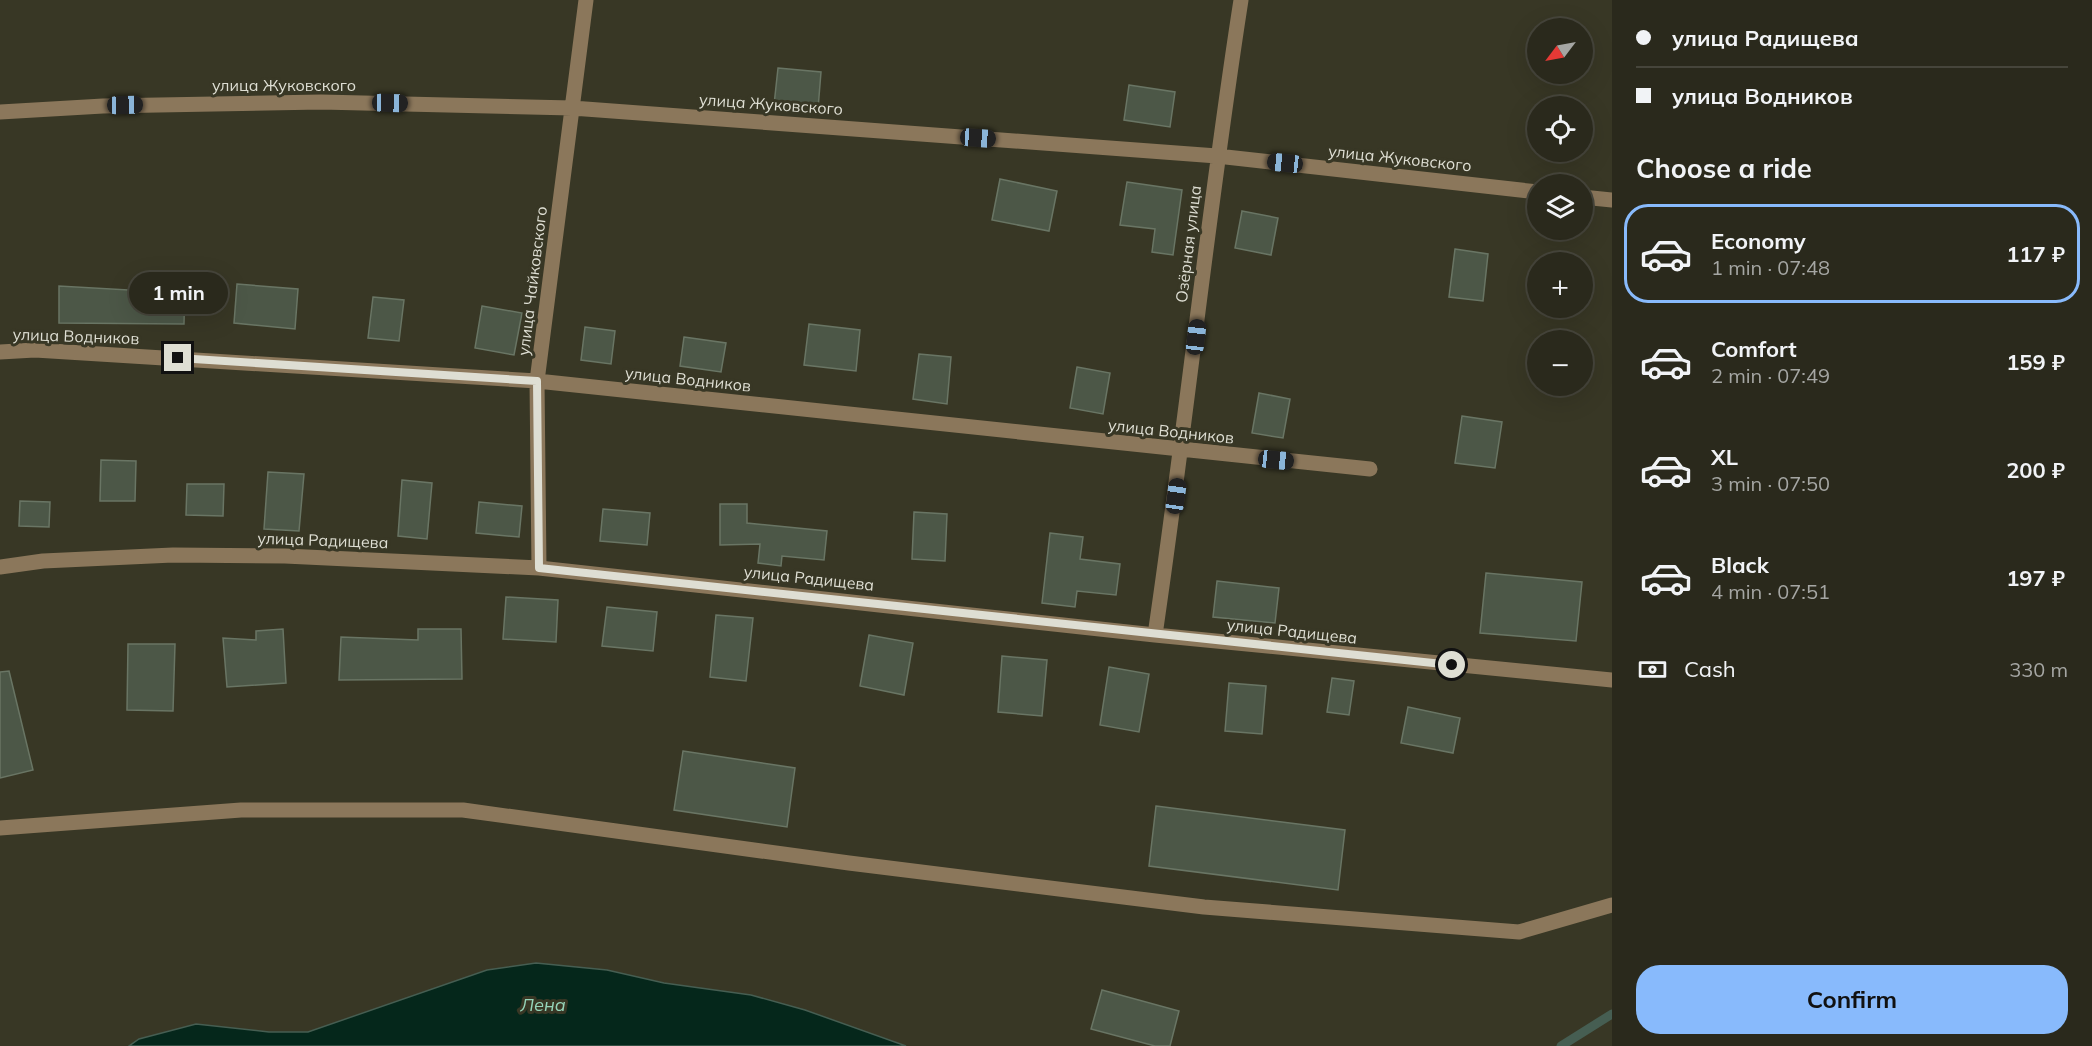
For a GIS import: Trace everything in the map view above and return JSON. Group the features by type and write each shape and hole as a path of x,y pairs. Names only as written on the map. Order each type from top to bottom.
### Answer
{"street":[{"name":"улица Чайковского","path":"539,568 537,381 586,0"},
{"name":"Озёрная улица","path":"1155,635 1182,450 1216,156 1241,0"},
{"name":"улица Жуковского","path":"0,112 103,106 321,102 572,108 1216,156 1527,191"},
{"path":"1593,197 1612,200"},
{"name":"улица Водников","path":"0,352 35,350 537,381 1370,469"},
{"name":"улица Радищева","path":"0,567 43,561 173,555 285,556 539,568 1155,635 1612,680"},
{"path":"0,828 241,810 463,810 849,863 1204,907 1519,932 1612,904"}],"water":[{"name":"Лена","path":"536,963 607,970 664,983 751,995 805,1010 906,1046 129,1046 139,1039 196,1024 269,1032 308,1032 487,970"}],"building":[{"path":"778,68 821,72 818,109 774,105"},
{"path":"1129,85 1175,92 1170,127 1124,120"},
{"path":"1000,179 1057,191 1049,231 992,220"},
{"path":"1127,182 1182,190 1173,255 1152,252 1155,229 1120,225"},
{"path":"1242,211 1278,218 1271,255 1235,248"},
{"path":"1455,249 1488,254 1483,301 1449,297"},
{"path":"146,279 185,279 184,324 59,323 59,286 146,291"},
{"path":"237,284 298,289 295,329 234,323"},
{"path":"373,297 404,300 399,341 368,338"},
{"path":"482,306 522,313 514,355 475,348"},
{"path":"809,324 860,330 856,371 804,365"},
{"path":"585,327 615,331 611,364 581,360"},
{"path":"684,337 726,343 721,372 680,366"},
{"path":"919,354 951,357 947,404 913,399"},
{"path":"1077,367 1110,373 1103,414 1070,408"},
{"path":"1259,393 1290,399 1283,438 1252,433"},
{"path":"1462,416 1502,422 1495,468 1455,463"},
{"path":"101,460 136,461 135,501 100,501"},
{"path":"268,472 304,474 299,531 264,529"},
{"path":"402,480 432,483 427,539 398,536"},
{"path":"187,484 224,484 223,516 186,515"},
{"path":"20,501 50,502 49,527 19,526"},
{"path":"479,502 522,506 519,537 476,533"},
{"path":"720,504 747,504 747,523 827,531 824,560 782,556 781,566 758,563 760,544 720,545"},
{"path":"603,509 650,513 647,545 600,541"},
{"path":"914,512 947,514 945,561 912,559"},
{"path":"1050,533 1083,537 1080,559 1120,564 1116,595 1077,591 1075,607 1042,603"},
{"path":"1486,573 1582,582 1576,641 1480,633"},
{"path":"1217,581 1279,588 1275,623 1213,617"},
{"path":"506,597 558,600 556,642 503,639"},
{"path":"607,607 657,612 653,651 602,646"},
{"path":"716,615 753,618 746,681 710,677"},
{"path":"283,629 286,683 227,687 223,638 256,640 256,631"},
{"path":"418,629 461,629 462,679 339,680 341,637 418,640"},
{"path":"869,635 913,643 904,695 860,686"},
{"path":"128,644 175,644 173,711 127,710"},
{"path":"1002,656 1047,660 1042,716 998,712"},
{"path":"1109,667 1149,674 1139,732 1100,725"},
{"path":"9,671 33,770 0,778 0,672"},
{"path":"1332,678 1354,681 1349,715 1327,712"},
{"path":"1229,683 1266,686 1262,734 1225,731"},
{"path":"1408,707 1460,718 1453,753 1401,743"},
{"path":"683,751 795,768 787,827 674,810"},
{"path":"1156,806 1345,830 1338,890 1149,866"},
{"path":"1102,990 1179,1011 1170,1046 1155,1046 1091,1029"}],"waterway":[{"path":"1561,1046 1612,1014"}],"route":[{"path":"178,358 537,381 539,568 1452,665"}]}
